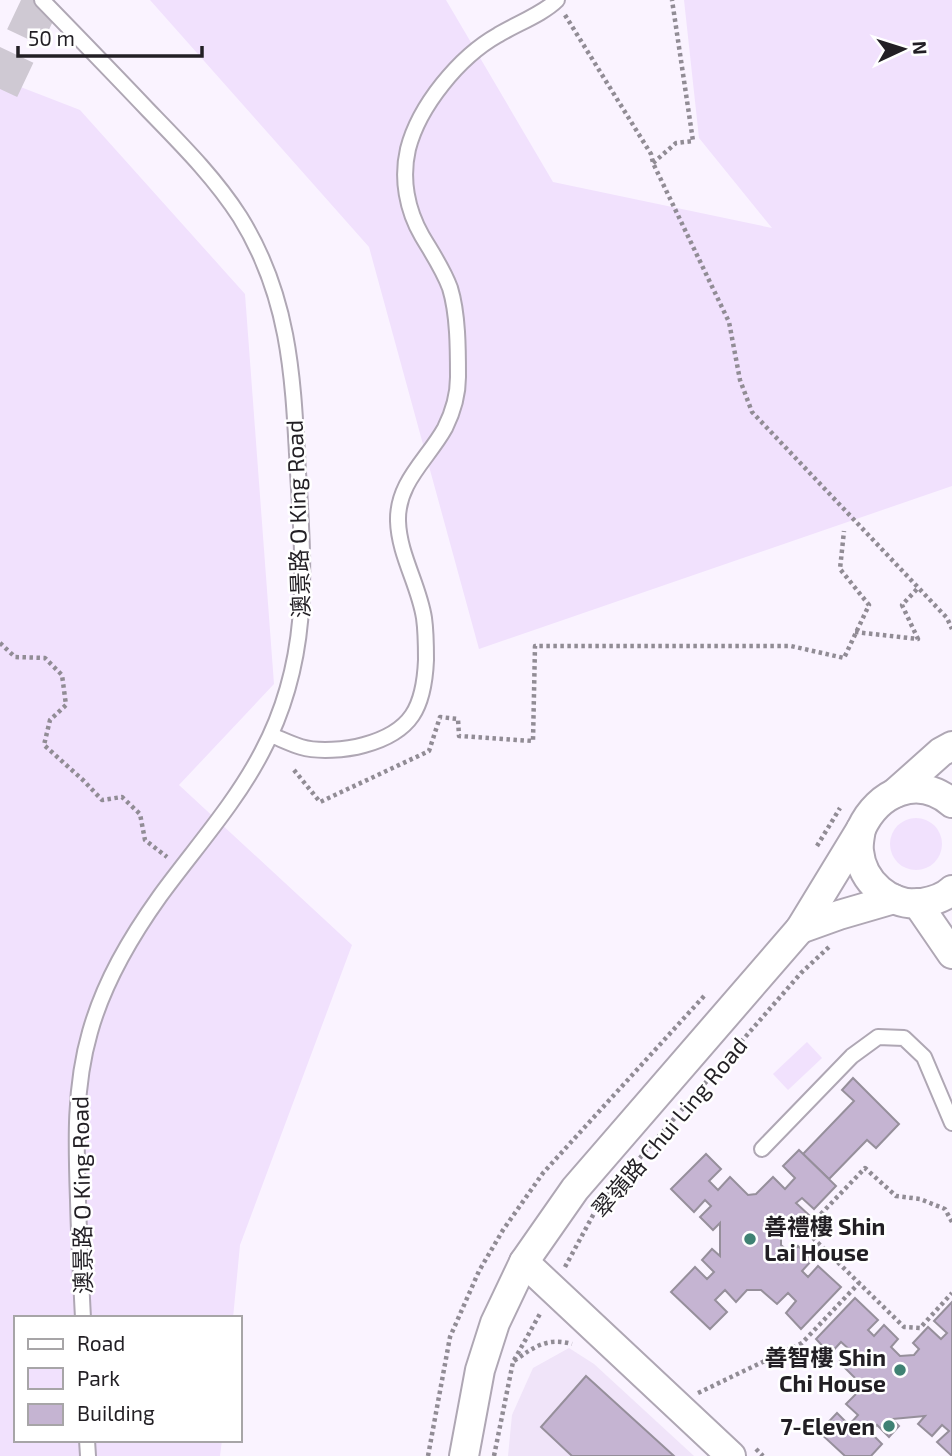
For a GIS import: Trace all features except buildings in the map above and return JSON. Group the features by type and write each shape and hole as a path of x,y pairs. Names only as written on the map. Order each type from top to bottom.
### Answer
{"street":[{"name":"翠嶺路 Chui Ling Road","path":"464,1456 481,1370 495,1322 524,1262 575,1189 800,929 874,807 952,746"},
{"path":"895,793 922,789 935,792 952,803"},
{"path":"861,829 859,850 869,880 876,888 906,901 952,954"},
{"name":"翠嶺路 Chui Ling Road","path":"800,929 839,915 906,901 933,901 952,890"},
{"path":"524,1262 731,1456"}],"lane":[{"name":"澳景路 O King Road","path":"42,0 212,179 247,229 261,256 275,292 285,333 293,392 303,574 303,603 297,651 286,695 271,735 236,795 146,917 116,965 96,1011 79,1082 76,1133 83,1316"},
{"path":"271,735 303,748 355,748 378,741 399,729 420,703 425,675 426,629 422,607 401,541 398,511 406,484 439,438 450,417 458,377 456,322 452,297 446,277 409,207 406,184 407,154 415,127 426,109 470,56 495,36 557,1"},
{"path":"762,1149 852,1056 878,1037 904,1038 924,1057 952,1123"}],"path":[{"path":"653,163 676,143 693,141 672,0"},
{"path":"557,1 651,155 729,322 740,380 752,412 947,618 952,629"},
{"path":"294,770 320,802 429,751 440,718 458,719 459,736 533,741 535,646 791,646 844,658 869,605 840,569 844,531"},
{"path":"855,632 918,639 902,605 918,588"},
{"path":"0,643 15,657 45,658 62,675 66,705 50,720 44,745 102,800 122,797 140,814 145,840 164,856 184,864"},
{"name":"翠嶺路 Chui Ling Road","path":"494,1456 513,1362 598,1206 801,973 831,945"},
{"path":"952,1222 944,1209 920,1199 895,1196 865,1168 818,1217 814,1239 904,1327 920,1328 952,1293"},
{"path":"694,1395 802,1343 859,1283"}],"shaded area":[{"path":"569,1348 594,1364 694,1456 508,1456 512,1415 533,1368"}],"green space":[{"path":"150,0 446,0 553,182 772,228 699,138 684,0 952,0 952,486 479,649 369,247"},
{"path":"0,79 80,110 245,294 274,684 179,785 352,945 240,1245 233,1316 14,1316 14,1442 222,1442 220,1456 0,1456"},
{"path":"916,818 926,820 934,826 940,834 940,854 934,862 926,868 916,870 906,868 898,862 892,854 890,844 892,834 898,826 906,820"},
{"path":"807,1042 822,1058 788,1090 773,1074"}],"tunnel":[{"path":"0,89 42,0"}],"place":[{"name":"善禮樓 Shin Lai House","path":"750,1239"},
{"name":"善智樓 Shin Chi House","path":"900,1370"},
{"name":"7-Eleven","path":"889,1426"}]}
